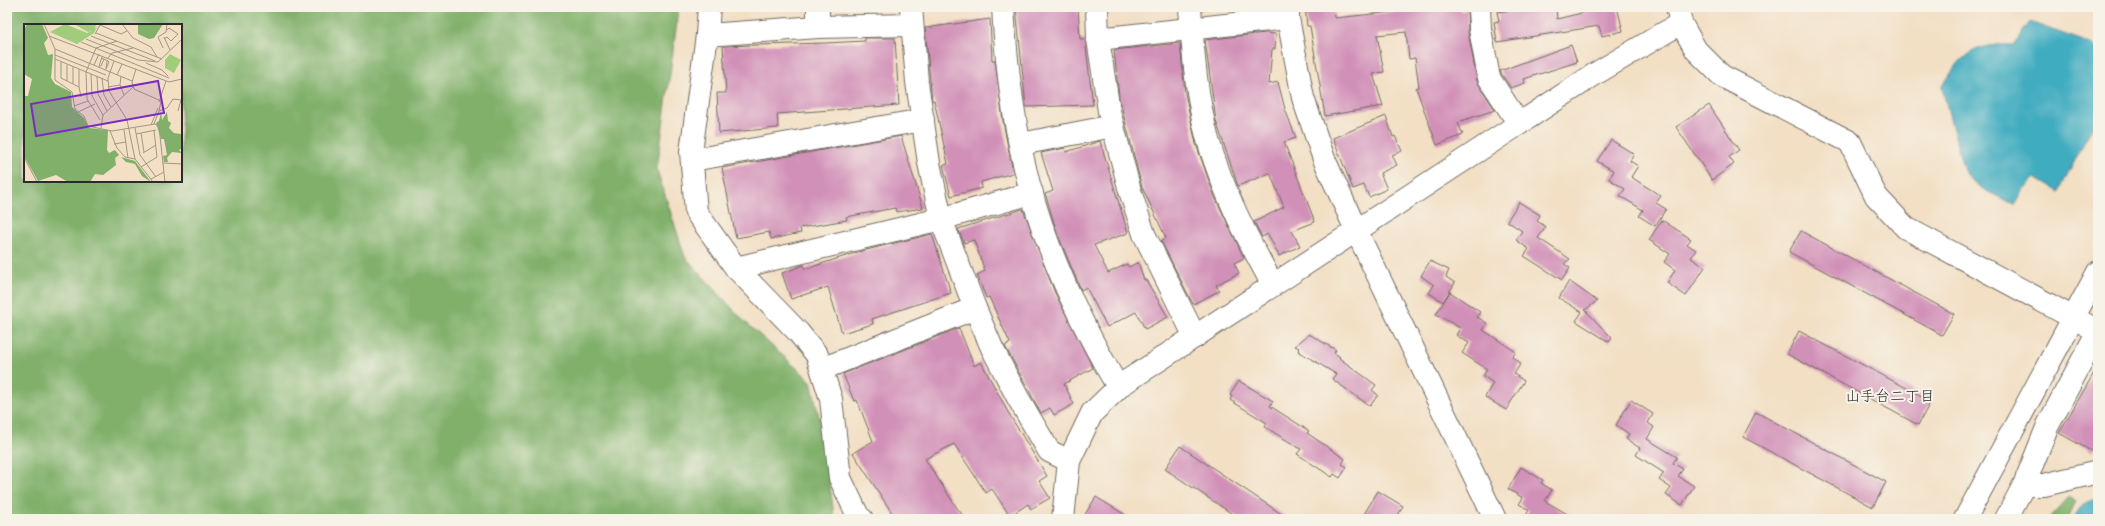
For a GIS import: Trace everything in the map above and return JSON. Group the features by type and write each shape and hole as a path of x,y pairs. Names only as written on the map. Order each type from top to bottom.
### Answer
{"street":[{"path":"709,7 707,35 691,152 696,212 736,268 798,332 817,355 831,399 840,478 858,516 862,519"},
{"path":"1003,7 1006,52 1021,144 1032,193 1047,239 1075,306 1118,387"},
{"path":"1097,7 1098,39 1113,126 1144,234 1195,337"},
{"path":"1190,7 1199,98 1208,139 1224,188 1247,237 1273,285"},
{"path":"1479,7 1480,29 1489,78 1519,124"},
{"path":"1098,39 1191,29 1288,13 1303,98 1324,159 1356,230 1495,519"},
{"path":"1063,519 1069,461 1092,413 1118,387 1595,74 1679,15 1696,50 1722,76 1850,142 1876,196 1906,228 2098,331 2048,425 2024,485 2006,519"},
{"path":"707,35 818,17 911,16 929,163 941,218 975,308 992,348 1018,398 1049,451 1069,461"},
{"path":"692,160 769,148 923,120"},
{"path":"1021,144 1113,126"},
{"path":"736,268 941,218 1032,193"},
{"path":"1965,519 2098,272"},
{"path":"822,369 975,308"},
{"path":"2024,485 2044,484 2098,472"}],"green space":[{"path":"7,7 679,7 657,170 685,257 743,320 811,381 822,430 834,515 837,519 7,519"},
{"path":"2068,497 2076,502 2068,519 2048,519"}],"water":[{"path":"2030,22 2092,44 2098,48 2098,115 2059,192 2035,178 2023,190 2015,204 1994,195 1981,187 1969,178 1964,171 1942,88 1954,68 1964,57 1977,49 1987,46 2013,45"},
{"path":"2098,498 2098,519 2073,519 2084,504"}],"building":[{"path":"1016,7 1078,7 1080,39 1085,39 1093,105 1026,107"},
{"path":"1305,7 1334,7 1335,18 1402,11 1405,10 1405,7 1461,7 1461,11 1467,10 1468,31 1477,81 1495,110 1461,121 1462,122 1458,123 1463,135 1437,145 1416,88 1419,87 1415,58 1409,59 1406,32 1377,35 1384,72 1373,74 1383,106 1325,116 1310,26 1307,26"},
{"path":"1533,7 1556,7 1557,19 1606,7 1617,7 1623,31 1602,36 1599,26 1497,42 1494,22 1499,21 1497,12"},
{"path":"990,19 992,60 995,60 1003,121 1013,173 981,182 982,188 951,196 943,165 948,164 934,100 932,101 925,28"},
{"path":"1265,33 1276,34 1275,49 1272,49 1269,84 1278,82 1285,109 1296,138 1284,142 1315,222 1292,231 1300,246 1279,256 1268,234 1262,237 1254,222 1284,207 1270,173 1238,186 1216,121 1205,40"},
{"path":"865,38 895,38 899,105 777,114 778,128 719,133 717,93 726,93 723,46 865,41"},
{"path":"1180,43 1185,93 1196,144 1214,195 1244,258 1234,263 1239,273 1216,285 1219,291 1193,304 1161,241 1166,238 1142,187 1119,97 1114,50"},
{"path":"1571,45 1577,62 1524,79 1525,83 1511,88 1500,71"},
{"path":"1709,105 1739,150 1729,157 1734,164 1712,180 1676,127"},
{"path":"1386,116 1393,137 1395,136 1402,151 1392,155 1397,165 1380,173 1387,189 1369,197 1364,185 1353,189 1333,138"},
{"path":"901,136 923,208 896,212 895,208 846,217 847,220 800,228 801,233 771,239 769,232 736,238 722,168"},
{"path":"1611,140 1634,154 1630,161 1638,166 1631,177 1661,196 1656,203 1666,209 1655,226 1639,216 1643,210 1620,196 1625,189 1609,179 1614,171 1597,161"},
{"path":"1100,141 1128,233 1094,245 1108,273 1127,264 1129,267 1138,262 1144,280 1146,280 1168,317 1145,329 1136,312 1107,327 1086,287 1081,290 1057,233 1045,194 1053,191 1041,153 1065,148 1066,152"},
{"path":"1519,202 1540,215 1537,221 1546,227 1538,238 1570,259 1564,264 1570,268 1562,280 1524,256 1529,249 1516,240 1522,231 1507,221"},
{"path":"1023,209 1055,293 1093,368 1064,384 1074,404 1054,415 1050,408 1041,413 1005,346 1010,343 989,297 986,298 977,275 985,271 974,240 964,243 958,229"},
{"path":"1662,220 1691,239 1687,244 1696,250 1691,258 1705,267 1686,296 1667,283 1675,270 1664,262 1670,254 1649,240"},
{"path":"1801,231 1954,314 1942,335 1789,252"},
{"path":"932,234 951,293 872,319 873,324 842,333 828,287 791,299 782,273 804,265 805,269 858,252"},
{"path":"1430,261 1449,270 1446,277 1455,283 1443,302 1429,293 1434,285 1421,276"},
{"path":"1569,281 1597,301 1585,310 1612,338 1609,342 1576,321 1582,312 1559,298"},
{"path":"1450,292 1480,312 1477,317 1487,323 1483,330 1516,352 1512,357 1521,363 1514,374 1524,381 1506,410 1485,397 1493,383 1483,376 1487,369 1462,353 1469,343 1456,335 1460,328 1436,314"},
{"path":"959,328 974,366 981,362 1009,414 1047,476 1039,481 1050,498 1031,509 1028,504 1010,516 992,489 986,493 954,444 925,459 957,508 966,519 896,519 853,453 873,441 857,400 854,401 843,374"},
{"path":"1799,331 1931,401 1918,425 1787,354"},
{"path":"1309,334 1336,350 1334,353 1340,357 1339,358 1376,385 1372,390 1378,395 1370,406 1332,379 1336,374 1298,351 1299,348 1295,346"},
{"path":"2098,366 2098,442 2093,452 2059,433"},
{"path":"1239,381 1273,401 1270,406 1309,431 1307,433 1345,459 1342,464 1347,467 1340,478 1334,474 1332,477 1297,454 1301,449 1265,427 1267,423 1230,400 1232,396 1230,395"},
{"path":"1631,400 1653,414 1648,423 1654,427 1647,439 1677,457 1673,463 1683,469 1678,476 1694,486 1682,505 1666,495 1671,488 1659,480 1664,473 1636,455 1640,448 1626,439 1629,434 1616,425"},
{"path":"1756,412 1886,482 1873,507 1743,437"},
{"path":"1180,446 1289,519 1240,519 1165,469"},
{"path":"1521,467 1543,480 1541,483 1552,490 1545,501 1576,519 1524,519 1529,510 1519,504 1523,498 1508,489"},
{"path":"1378,491 1403,506 1396,519 1361,519"},
{"path":"1096,497 1132,519 1082,519"}],"district":[{"name":"山手台二丁目","path":"1890,396"}]}
